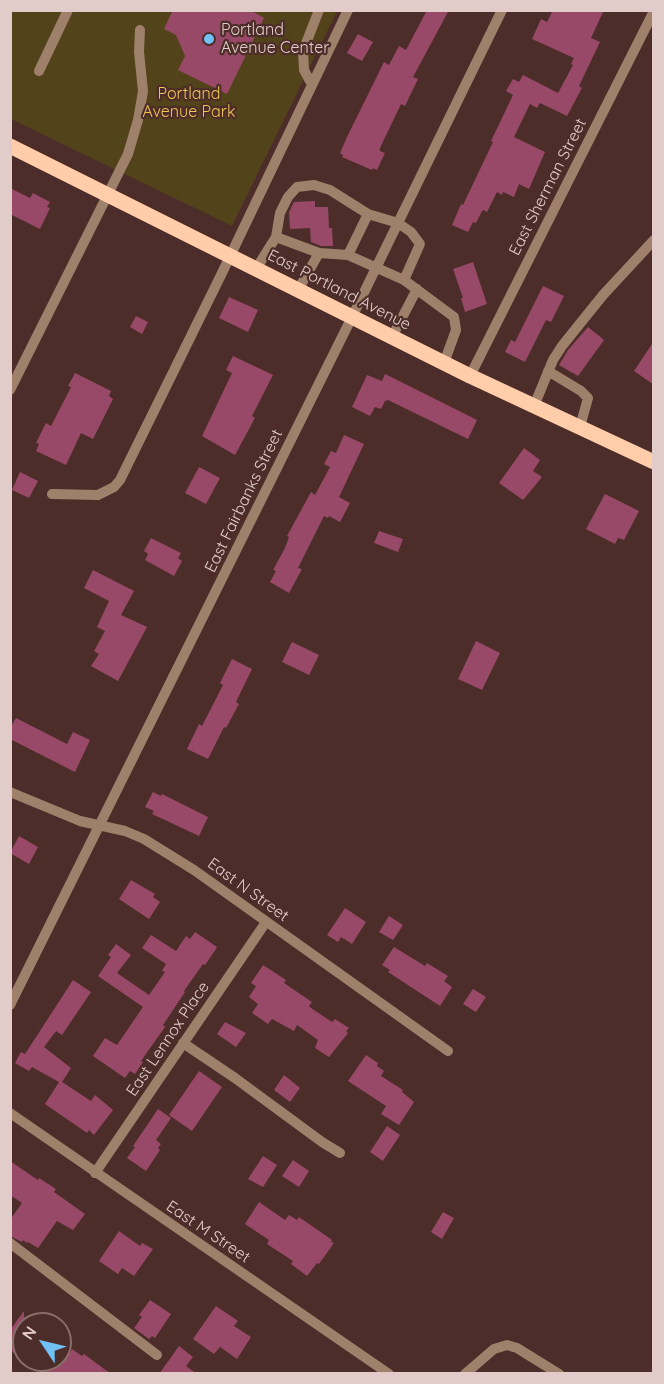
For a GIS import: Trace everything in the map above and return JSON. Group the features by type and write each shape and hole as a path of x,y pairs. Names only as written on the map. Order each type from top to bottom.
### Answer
{"main road":[{"name":"East Portland Avenue","path":"10,146 470,376 654,462"}],"street":[{"path":"39,71 69,10"},
{"path":"311,83 304,70 303,51 319,10"},
{"path":"52,494 98,495 114,487 120,480 348,10"},
{"name":"East Fairbanks Street","path":"10,1005 502,10"},
{"name":"East Sherman Street","path":"470,376 654,11"},
{"path":"10,390 128,154 142,105 140,30"},
{"path":"256,269 276,237 280,213 288,197 297,187 314,185 340,195 368,214 398,223 411,232 420,244 404,280"},
{"path":"348,255 368,214"},
{"path":"276,237 319,253 348,255 377,266 404,280 454,316 456,330 444,363"},
{"path":"534,406 553,360 576,328 651,244"},
{"path":"298,290 319,253"},
{"path":"392,337 417,289"},
{"path":"548,371 581,391 588,398 580,427"},
{"name":"East N Street","path":"10,792 80,821 125,831 144,839 194,870 448,1051"},
{"name":"East Lennox Place","path":"95,1173 266,922"},
{"path":"183,1043 340,1153"},
{"name":"East M Street","path":"10,1113 389,1374"},
{"path":"10,1243 157,1355"},
{"path":"465,1374 494,1349 507,1344 560,1374"}],"green space":[{"name":"Portland Avenue Park","path":"10,11 337,11 232,226 11,119"}],"building":[{"path":"173,10 250,10 264,18 227,94 178,70 185,56 176,35 164,29"},
{"path":"427,10 449,10 413,77 418,79 405,106 401,104 380,148 380,151 385,153 377,170 342,157 340,153 347,137 384,62 389,65 399,46 406,50"},
{"path":"553,10 604,10 591,38 600,42 579,86 582,88 567,116 540,103 537,108 530,104 514,137 545,152 529,189 519,184 514,197 497,192 487,212 482,211 468,232 452,225 493,142 491,141 513,95 506,91 513,79 519,82 523,75 558,93 573,65 571,64 574,58 532,39 541,19 547,22"},
{"path":"358,34 373,42 362,61 347,53"},
{"path":"10,188 30,198 33,193 50,202 47,207 50,208 40,229 10,214"},
{"path":"315,201 315,207 328,207 333,246 321,246 311,242 310,228 290,229 289,212 294,202"},
{"path":"473,262 487,304 465,312 461,298 463,298 453,269"},
{"path":"543,286 564,296 551,322 546,320 525,362 505,352 511,340 515,342"},
{"path":"229,297 258,310 248,332 219,318"},
{"path":"136,316 148,322 142,334 130,327"},
{"path":"588,327 604,340 578,376 559,365 568,350"},
{"path":"654,341 654,385 634,371"},
{"path":"233,356 273,375 252,416 255,418 235,455 202,436 232,373 226,370"},
{"path":"75,373 111,391 109,396 113,399 93,439 81,433 66,465 36,451 39,444 36,443 46,423 51,426 71,387 68,386"},
{"path":"385,374 477,420 468,439 388,400 381,409 375,407 370,416 352,407 367,375 382,381"},
{"path":"344,435 364,444 339,497 350,503 340,522 324,516 298,568 302,569 289,593 270,582 276,571 273,570 285,548 289,537 287,536 311,492 315,495 330,467 324,464 331,451 336,453"},
{"path":"524,448 540,460 533,471 542,477 523,500 499,483"},
{"path":"199,467 220,478 206,504 185,493"},
{"path":"20,472 38,481 29,498 12,490"},
{"path":"605,494 639,511 624,540 618,538 615,544 586,529"},
{"path":"379,531 403,539 398,552 374,543"},
{"path":"151,538 181,553 178,558 182,561 174,576 145,560 148,554 144,551"},
{"path":"93,570 134,591 121,615 147,627 118,681 91,666 99,654 94,651 105,631 97,627 109,601 84,588"},
{"path":"476,641 500,653 482,690 458,679"},
{"path":"292,642 319,655 309,675 282,662"},
{"path":"232,659 252,669 236,702 239,704 208,759 187,749 223,685 220,683"},
{"path":"16,718 67,744 73,732 90,740 75,772 10,739 10,728"},
{"path":"153,792 161,796 162,794 208,817 199,836 152,814 154,811 145,807"},
{"path":"19,836 38,847 29,864 10,853"},
{"path":"131,880 155,894 153,897 160,902 149,919 119,899"},
{"path":"345,908 366,922 352,944 341,937 338,942 327,935"},
{"path":"389,916 403,925 393,940 379,932"},
{"path":"195,932 217,947 184,991 163,1025 165,1027 141,1061 143,1062 135,1074 130,1071 125,1078 93,1056 105,1038 117,1045 143,1007 98,976 111,957 108,955 116,944 131,955 117,973 149,995 165,972 162,971 166,964 142,948 151,935 176,951 186,936 190,939"},
{"path":"394,947 425,966 427,963 448,976 444,981 452,987 440,1006 388,972 390,970 382,965"},
{"path":"263,965 286,980 284,983 312,1002 309,1006 311,1008 332,1022 335,1019 349,1028 346,1031 348,1033 329,1057 315,1048 318,1040 297,1025 294,1031 272,1019 268,1024 252,1013 258,1004 249,997 256,986 251,983"},
{"path":"73,980 91,992 62,1035 56,1031 44,1047 71,1068 62,1082 91,1101 95,1095 113,1110 94,1135 89,1130 87,1133 45,1104 59,1082 32,1067 29,1071 15,1063 21,1052 25,1054"},
{"path":"473,989 486,997 476,1012 463,1004"},
{"path":"225,1022 246,1033 236,1047 217,1034"},
{"path":"366,1055 378,1063 377,1066 384,1071 381,1076 403,1090 402,1092 414,1102 399,1125 381,1114 386,1106 348,1081"},
{"path":"199,1071 222,1087 192,1131 169,1115"},
{"path":"284,1075 300,1088 290,1102 274,1090"},
{"path":"158,1109 171,1118 156,1140 161,1144 158,1148 160,1150 146,1171 127,1158"},
{"path":"387,1126 400,1135 383,1161 370,1152"},
{"path":"263,1156 277,1165 263,1187 248,1179"},
{"path":"293,1160 309,1171 299,1187 282,1176"},
{"path":"10,1161 56,1189 54,1192 85,1214 73,1230 57,1221 38,1248 10,1236 10,1220 22,1203 10,1195"},
{"path":"259,1202 285,1220 289,1215 297,1220 299,1217 334,1243 307,1276 291,1264 293,1261 267,1244 269,1240 245,1224"},
{"path":"443,1212 454,1218 442,1239 431,1232"},
{"path":"119,1231 140,1246 142,1243 153,1249 134,1276 122,1268 118,1274 99,1261"},
{"path":"150,1300 171,1314 155,1338 152,1336 149,1339 134,1328 142,1317 139,1315"},
{"path":"216,1306 238,1321 234,1326 251,1337 237,1359 220,1347 214,1354 193,1339"},
{"path":"12,1327 12,1351 10,1350"},
{"path":"179,1346 193,1357 186,1366 197,1374 159,1374"},
{"path":"72,1349 82,1356 84,1354 111,1374 40,1374 37,1372 72,1372"}],"place":[{"name":"Portland Avenue Center","path":"209,39"}]}
